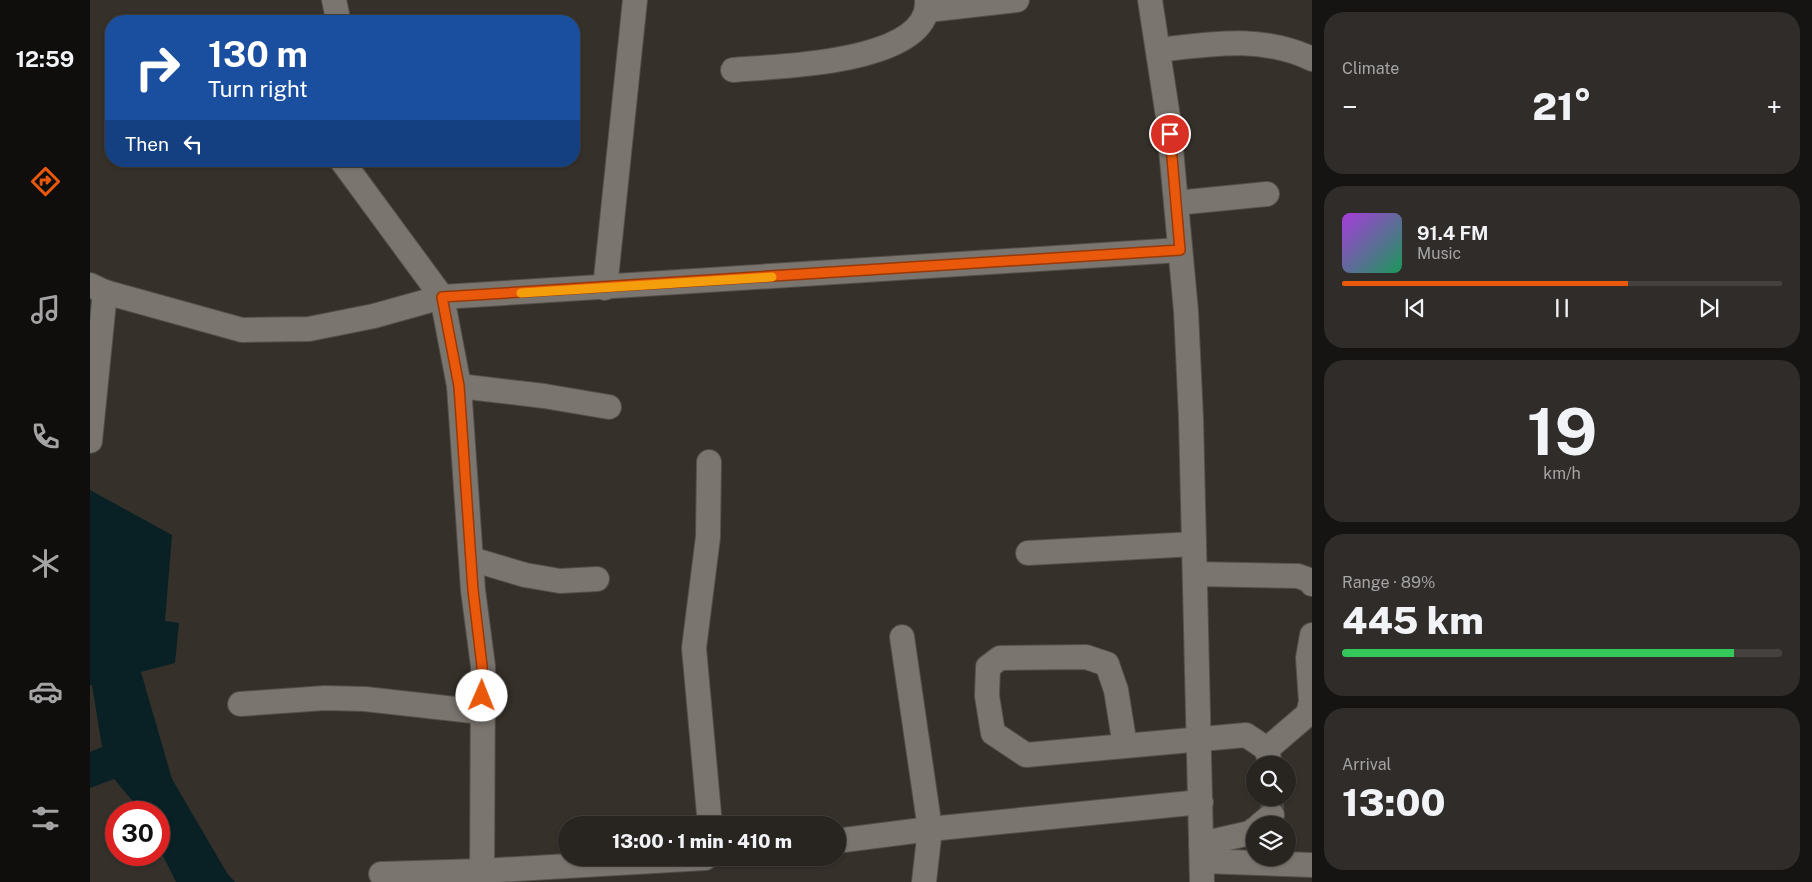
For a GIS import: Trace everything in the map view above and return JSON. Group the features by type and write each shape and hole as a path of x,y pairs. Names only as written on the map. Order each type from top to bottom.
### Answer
{"street":[{"path":"334,0 336,15"},
{"path":"605,288 635,0"},
{"path":"733,70 858,57 893,45 917,27 928,5 1017,0"},
{"path":"1150,0 1168,117 1180,250 1191,418 1197,740 1202,862"},
{"path":"1158,50 1230,42 1258,43 1278,46 1312,59"},
{"path":"346,167 442,297 459,386 471,560 482,666 481,876"},
{"path":"1176,203 1267,194"},
{"path":"90,440 98,288 242,330 309,329 374,316 442,297 1180,250"},
{"path":"459,386 544,396 609,407"},
{"path":"709,462 708,537 694,648 709,816"},
{"path":"1028,553 1194,544"},
{"path":"471,560 525,575 560,581 597,579"},
{"path":"1195,574 1298,576 1309,580 1312,584"},
{"path":"1269,756 1308,714 1311,702 1308,658 1312,635"},
{"path":"902,637 930,829 924,882"},
{"path":"1125,746 1116,690 1107,664 1086,657 1000,658 988,667 987,696 993,733 1026,755 1197,740 1246,735 1267,756"},
{"path":"240,704 325,698 365,699 482,712"},
{"path":"846,840 930,829 1201,802"},
{"path":"1202,862 1246,835"},
{"path":"1202,862 1312,864"},
{"path":"381,874 481,876 605,866"}],"water":[{"path":"90,490 172,535 165,621 179,623 175,663 141,672 172,779 227,873 235,882 176,882 168,866 170,866 170,801 133,801 114,779 90,788 90,752 102,747 92,685 90,685"}],"building":[{"path":"1260,806 1283,806 1283,815 1260,816"}],"tunnel":[{"path":"1272,806 1272,815"}],"slow traffic":[{"path":"521,293 772,277"}],"route":[{"path":"482,696 482,666 473,590 459,386 442,297 1180,250 1170,134"}]}
